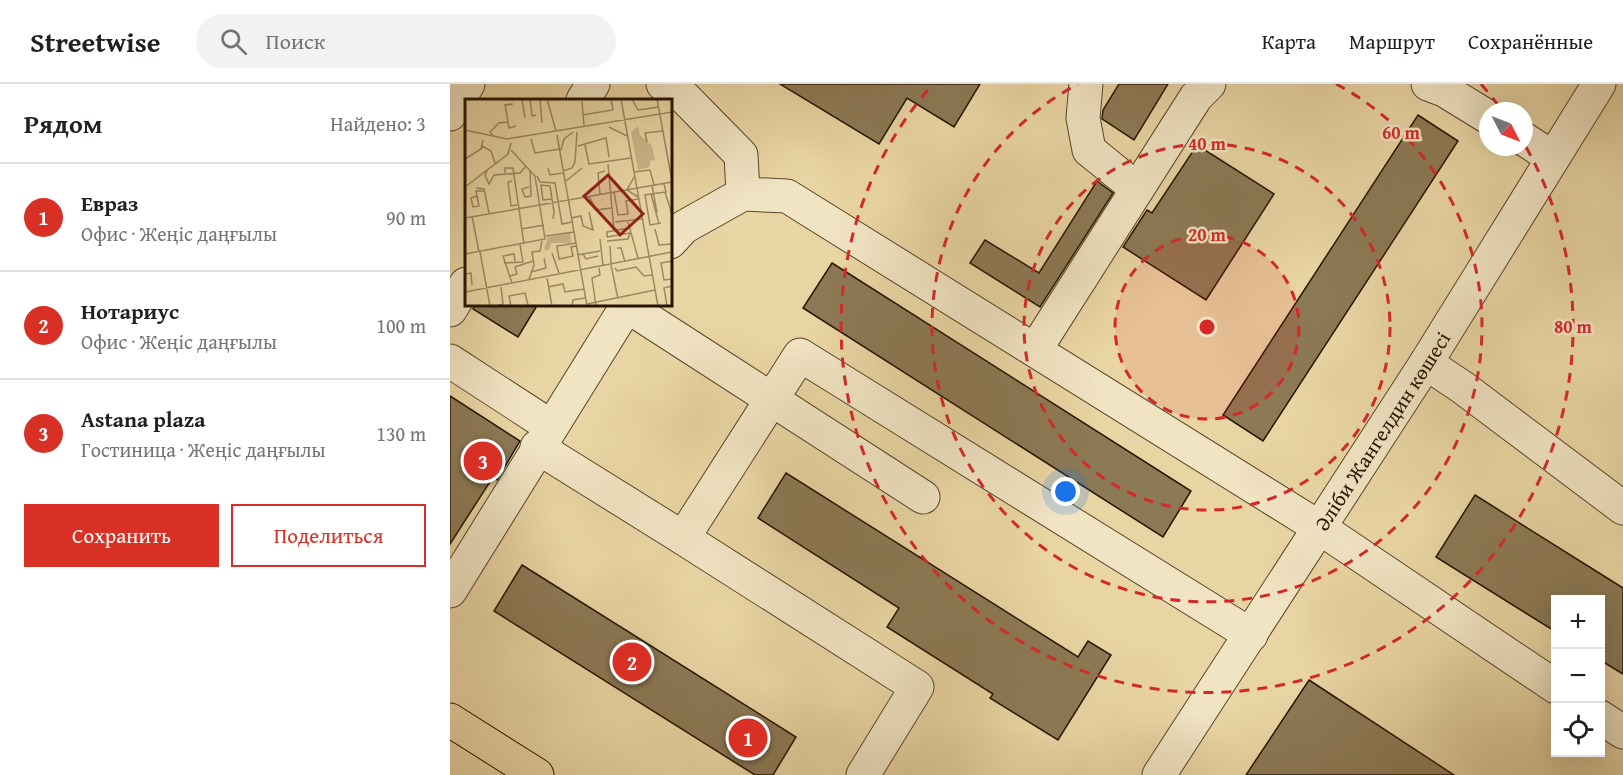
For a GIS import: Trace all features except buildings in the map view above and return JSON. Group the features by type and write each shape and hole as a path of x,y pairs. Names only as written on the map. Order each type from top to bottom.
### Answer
{"main road":[{"path":"450,720 537,775"}],"street":[{"path":"450,114 468,84"},
{"path":"584,99 593,84"},
{"path":"663,84 685,98 741,155 743,194"},
{"path":"1086,84 1083,118 1089,150 1137,189"},
{"path":"1035,350 1196,97 1209,84"},
{"path":"1428,84 1444,90 1479,111"},
{"name":"Әліби Жангелдин көшесі","path":"1159,775 1426,363 1599,84"},
{"path":"1533,145 1553,158"},
{"path":"672,240 684,227 743,194 787,196 1320,528 1551,684"},
{"path":"450,310 465,286"},
{"path":"450,591 626,306"},
{"path":"629,306 923,497"},
{"path":"683,538 800,355 1251,635"},
{"path":"450,361 544,437 683,538 917,687 863,775"},
{"path":"1426,363 1462,387 1623,508"},
{"path":"1605,720 1623,732"}],"place":[{"name":"Astana plaza","path":"483,461"},
{"name":"Нотариус","path":"632,662"},
{"name":"Евраз","path":"748,738"}]}
